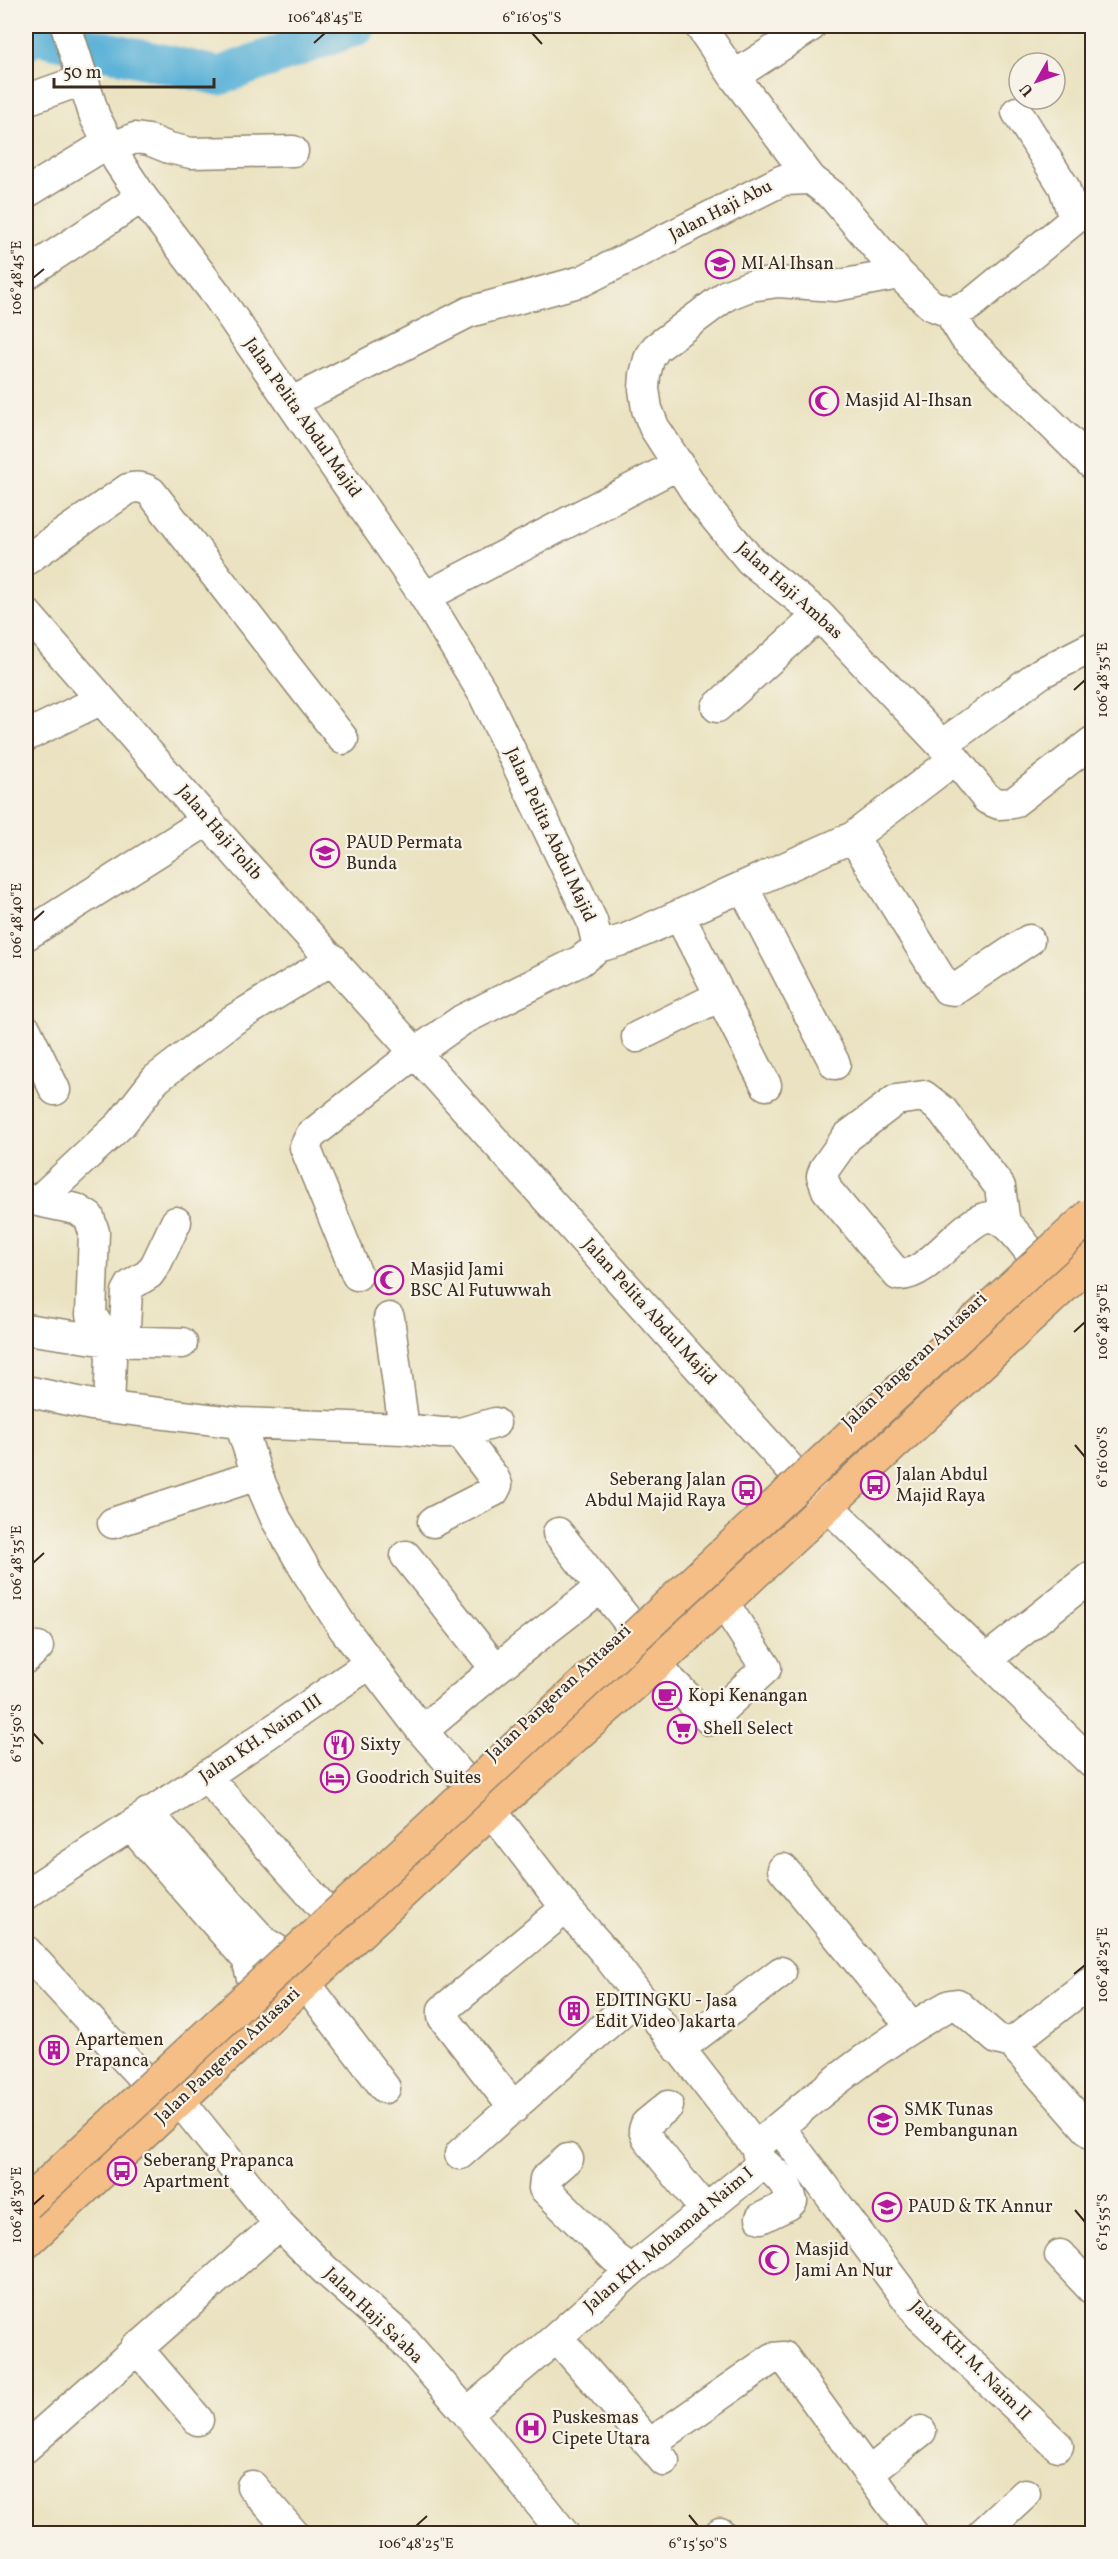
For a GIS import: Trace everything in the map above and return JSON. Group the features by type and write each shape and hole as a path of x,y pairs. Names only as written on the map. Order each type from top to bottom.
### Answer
{"main road":[{"name":"Jalan Pangeran Antasari","path":"26,2190 280,1952 326,1904 464,1781 1092,1196"},
{"path":"26,2204 863,1424 1092,1214"},
{"path":"26,2226 1092,1238"},
{"name":"Jalan Pangeran Antasari","path":"26,2242 491,1810 655,1665 1092,1260"}],"street":[{"name":"Jalan Pelita Abdul Majid","path":"66,26 95,117 109,145 142,197 216,294 425,597 483,693 592,921 598,947 580,961 462,1020 415,1053 795,1474 828,1506"},
{"path":"700,26 734,76 811,179 833,196 899,274 931,305 949,312 965,338 1090,455"},
{"path":"734,76 810,27"},
{"path":"26,100 81,75"},
{"path":"949,312 970,304 1083,212 1064,187 1017,112"},
{"path":"26,193 109,145 135,138 191,153 293,151"},
{"name":"Jalan Haji Abu","path":"292,402 470,312 582,281 783,180 811,179"},
{"path":"26,274 142,197"},
{"name":"Jalan Haji Ambas","path":"899,274 835,286 778,282 750,286 728,295 664,340 649,358 644,389 647,409 654,427 703,503 750,560 819,615 948,752 987,799 999,804 1013,803 1092,742"},
{"path":"425,597 679,464"},
{"path":"26,560 128,489 146,488 343,739"},
{"name":"Jalan Haji Tolib","path":"26,613 100,700 415,1053"},
{"path":"717,707 819,615"},
{"path":"598,947 626,939 853,837 1041,673 1092,646"},
{"path":"26,736 100,700"},
{"path":"26,935 208,820"},
{"path":"853,837 947,989 954,990 1029,940"},
{"path":"743,887 835,1064"},
{"path":"679,915 766,1085"},
{"path":"32,1200 121,1124 156,1079 232,1020 333,959"},
{"path":"637,1037 720,996"},
{"path":"26,1030 55,1090"},
{"path":"357,1275 305,1147 311,1135 415,1053"},
{"path":"1005,1224 1004,1202 1000,1187 942,1110 924,1096 896,1100 847,1137 822,1176 827,1190 898,1275 908,1276 923,1267 974,1223 985,1217 995,1218 1005,1224 1031,1253"},
{"path":"32,1200 76,1209 89,1216 94,1232 91,1315 116,1342"},
{"path":"109,1407 111,1358 127,1293 131,1285 148,1274 156,1264 176,1222"},
{"path":"389,1318 404,1430"},
{"path":"26,1329 116,1342 182,1343"},
{"path":"26,1391 109,1407 240,1423 460,1433 495,1423"},
{"path":"240,1423 257,1475 276,1519 308,1574 369,1664 422,1731 491,1810 566,1908 639,1997 758,2153 790,2190 792,2201 789,2205 760,2218"},
{"path":"433,1522 494,1491 497,1485 460,1433"},
{"path":"113,1523 257,1475"},
{"path":"828,1506 1092,1763"},
{"path":"558,1533 631,1625"},
{"path":"406,1556 496,1669"},
{"path":"987,1659 1092,1576"},
{"path":"422,1731 496,1669 600,1588"},
{"path":"655,1665 710,1720 718,1713 766,1668 723,1602"},
{"name":"Jalan KH. Naim III","path":"26,1894 140,1820 263,1750 369,1664"},
{"path":"210,1782 326,1904"},
{"path":"140,1820 264,1942 280,1952"},
{"path":"140,1820 247,1959 252,1978"},
{"path":"783,1869 911,2026"},
{"path":"514,2108 443,2017 443,2010 566,1908"},
{"path":"26,1951 144,2079"},
{"path":"679,2049 781,1972"},
{"path":"1092,1982 1012,2043 1092,2134"},
{"path":"306,1984 385,2088"},
{"path":"460,2154 639,1997"},
{"name":"Jalan KH. Mohamad Naim I","path":"467,2413 632,2270 756,2169 758,2153 779,2127 911,2026 950,2005 957,2004 997,2038 1012,2043"},
{"name":"Jalan Haji Sa'aba","path":"180,2101 279,2224 324,2269 399,2335 467,2413 564,2534"},
{"path":"668,2106 646,2124 644,2130 647,2138 705,2210"},
{"name":"Jalan KH. M. Naim II","path":"779,2127 920,2316 1058,2446"},
{"path":"568,2159 545,2179 544,2188 615,2258 632,2270"},
{"path":"26,2447 136,2347 279,2224"},
{"path":"1060,2256 1092,2289"},
{"path":"557,2337 657,2452 779,2356 784,2357 913,2534"},
{"path":"136,2347 198,2420"},
{"path":"868,2473 921,2431"},
{"path":"252,2486 294,2534"},
{"path":"993,2530 1026,2494"}],"waterway":[{"path":"26,41 36,35 219,76 357,26"}],"place":[{"name":"MI Al Ihsan","path":"720,264"},
{"name":"Masjid Al-Ihsan","path":"824,401"},
{"name":"PAUD Permata Bunda","path":"325,853"},
{"name":"Masjid Jami BSC Al Futuwwah","path":"389,1280"},
{"name":"Jalan Abdul Majid Raya","path":"875,1485"},
{"name":"Seberang Jalan Abdul Majid Raya","path":"747,1490"},
{"name":"Kopi Kenangan","path":"667,1696"},
{"name":"Shell Select","path":"682,1729"},
{"name":"Sixty","path":"339,1745"},
{"name":"Goodrich Suites","path":"335,1778"},
{"name":"EDITINGKU - Jasa Edit Video Jakarta","path":"574,2011"},
{"name":"Apartemen Prapanca","path":"54,2050"},
{"name":"SMK Tunas Pembangunan","path":"883,2120"},
{"name":"Seberang Prapanca Apartment","path":"122,2171"},
{"name":"PAUD & TK Annur","path":"887,2207"},
{"name":"Masjid Jami An Nur","path":"774,2260"},
{"name":"Puskesmas Cipete Utara","path":"531,2428"}]}
